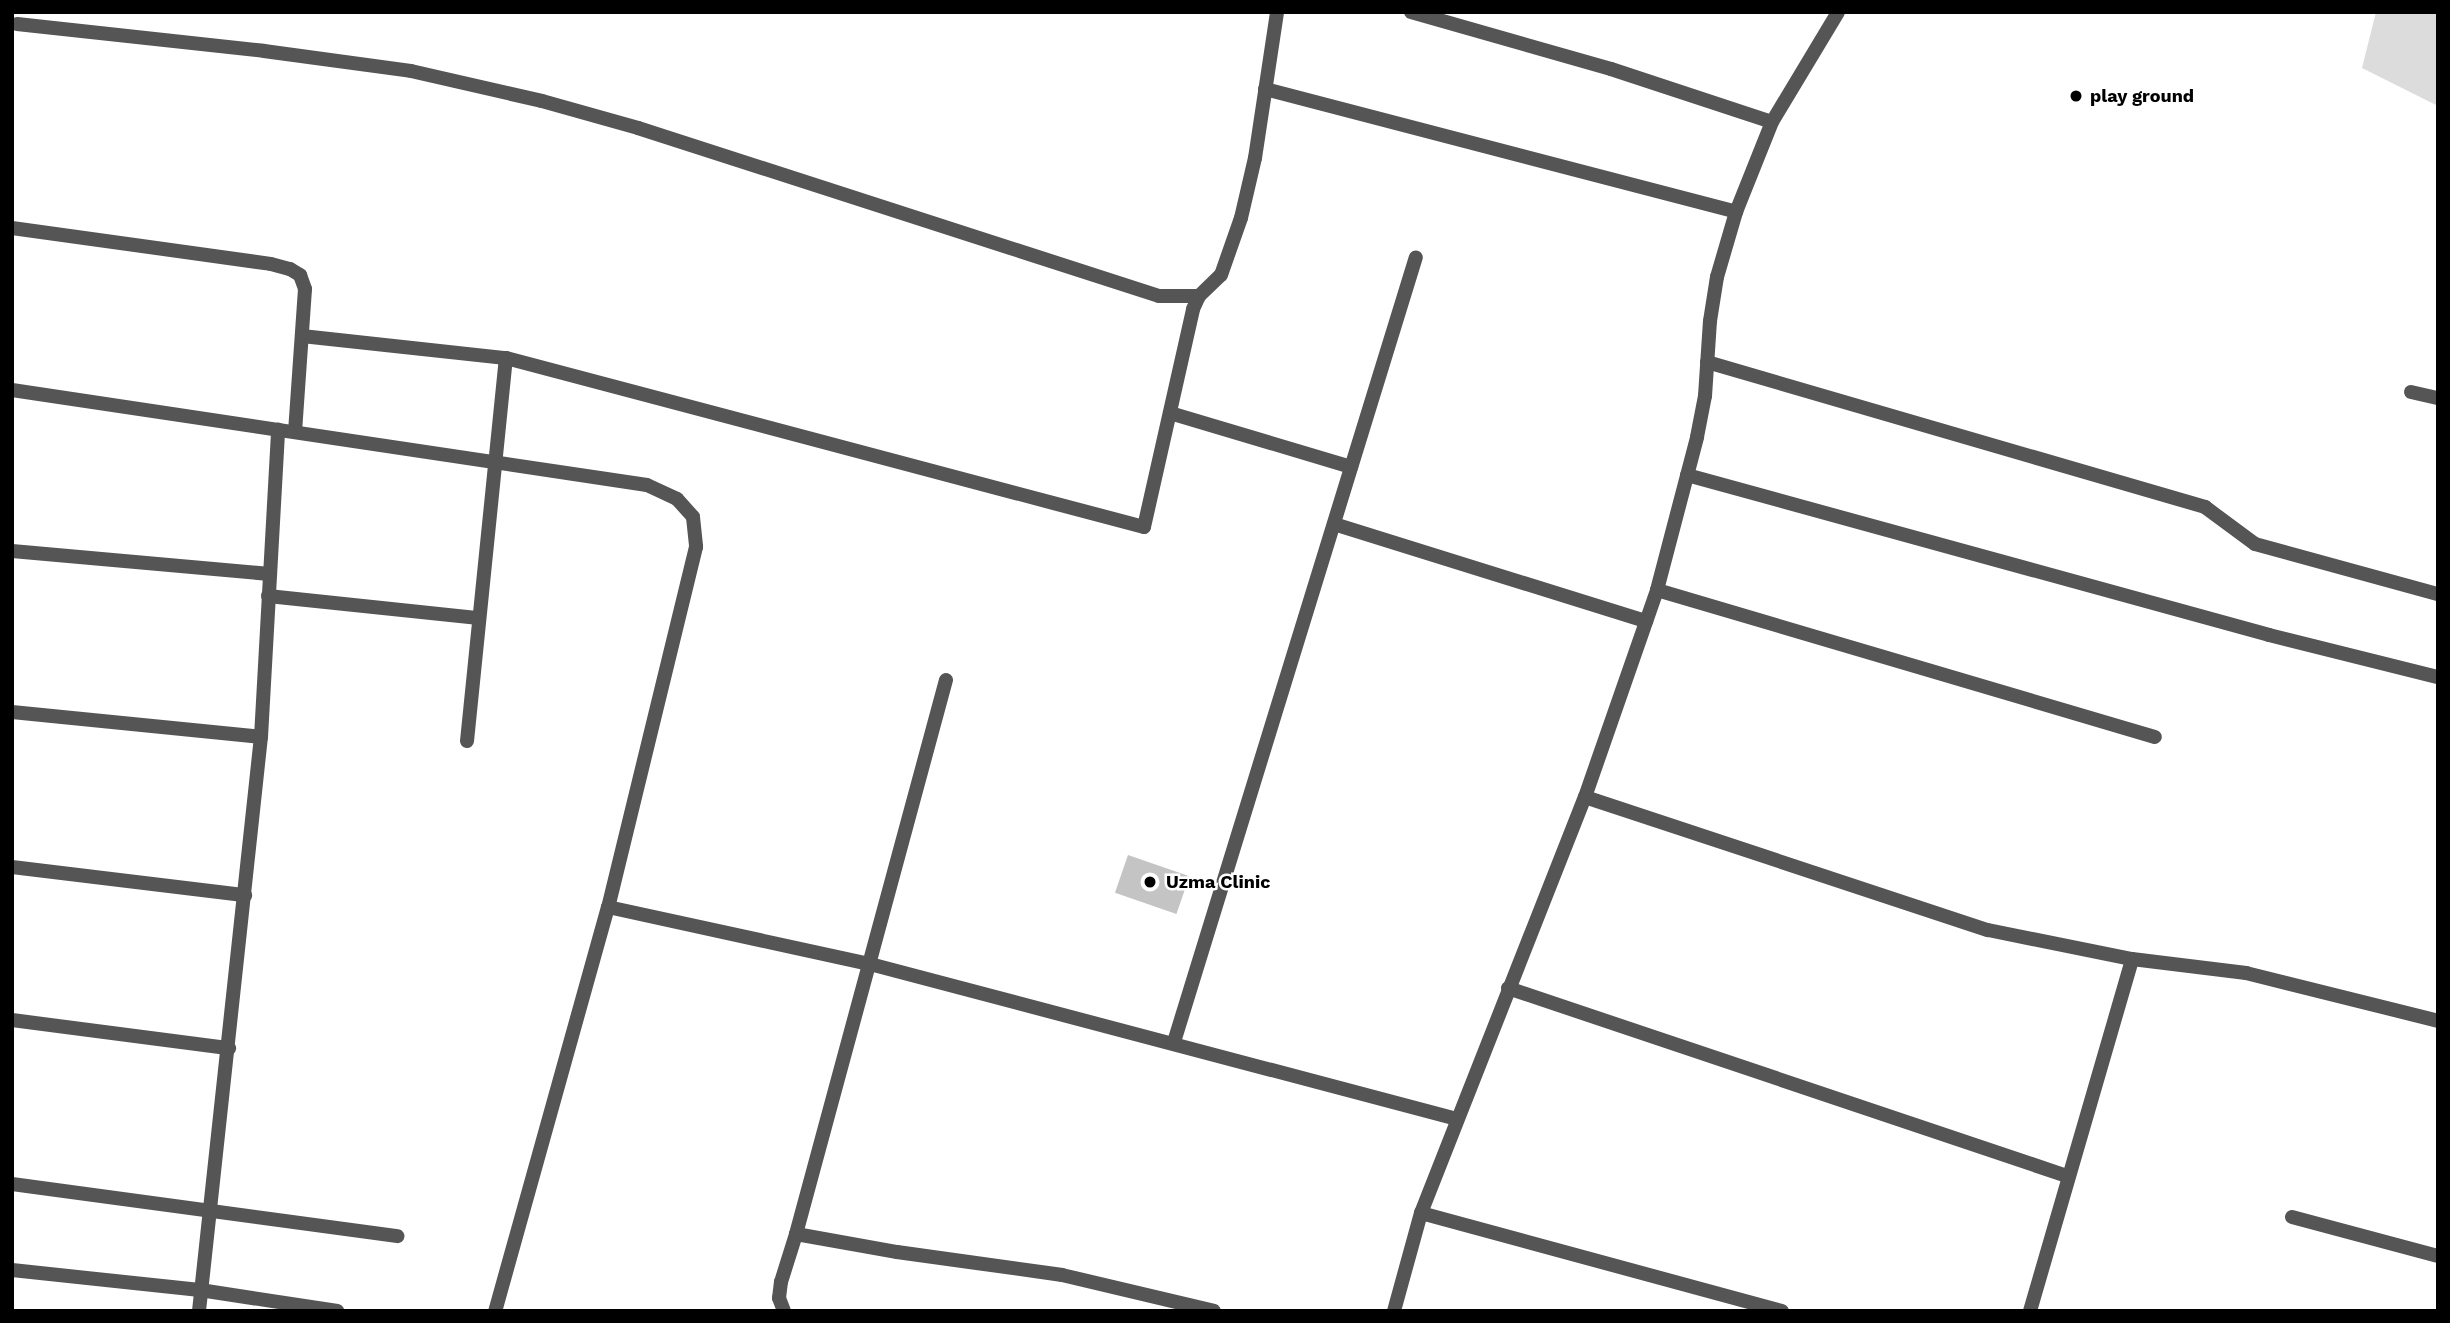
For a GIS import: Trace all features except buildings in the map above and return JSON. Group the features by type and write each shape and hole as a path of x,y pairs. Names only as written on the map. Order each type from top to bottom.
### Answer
{"street":[{"path":"302,336 506,358 1144,527 1193,309 1199,296 1221,275 1241,218 1277,12"},
{"path":"1411,12 1611,69 1772,122"},
{"path":"1394,1311 1421,1213 1585,797 1657,590 1705,396 1717,276 1736,212 1772,122 1838,12"},
{"path":"17,24 264,51 411,71 542,101 639,128 1159,296 1199,296"},
{"path":"1265,89 1736,212"},
{"path":"12,228 290,268 300,275 305,289 295,432"},
{"path":"1174,1042 1416,257"},
{"path":"467,741 506,358"},
{"path":"1707,362 2205,507 2255,544 2438,594"},
{"path":"12,390 647,485 677,499 693,517 696,547 608,907 495,1311"},
{"path":"2411,392 2438,398"},
{"path":"1170,413 1351,467"},
{"path":"199,1311 261,737 278,429"},
{"path":"1687,475 2269,635 2438,677"},
{"path":"1334,524 1646,621"},
{"path":"12,551 270,574"},
{"path":"1657,590 2155,737"},
{"path":"268,596 479,618"},
{"path":"784,1311 779,1298 781,1282 946,680"},
{"path":"12,712 261,737"},
{"path":"1585,797 1988,930 2132,959 2246,973 2438,1021"},
{"path":"12,867 245,895"},
{"path":"608,907 870,964 1174,1042 1457,1119"},
{"path":"2030,1311 2132,959"},
{"path":"1508,988 2067,1176"},
{"path":"12,1020 229,1048"},
{"path":"12,1184 398,1236"},
{"path":"1421,1213 1783,1311"},
{"path":"2292,1217 2438,1256"},
{"path":"796,1234 897,1252 1062,1275 1214,1311"},
{"path":"12,1269 200,1290 337,1311"}],"shaded area":[{"path":"2376,12 2438,12 2438,106 2362,68"}],"place":[{"name":"play ground","path":"2076,96"},
{"name":"Uzma Clinic","path":"1150,882"}]}
